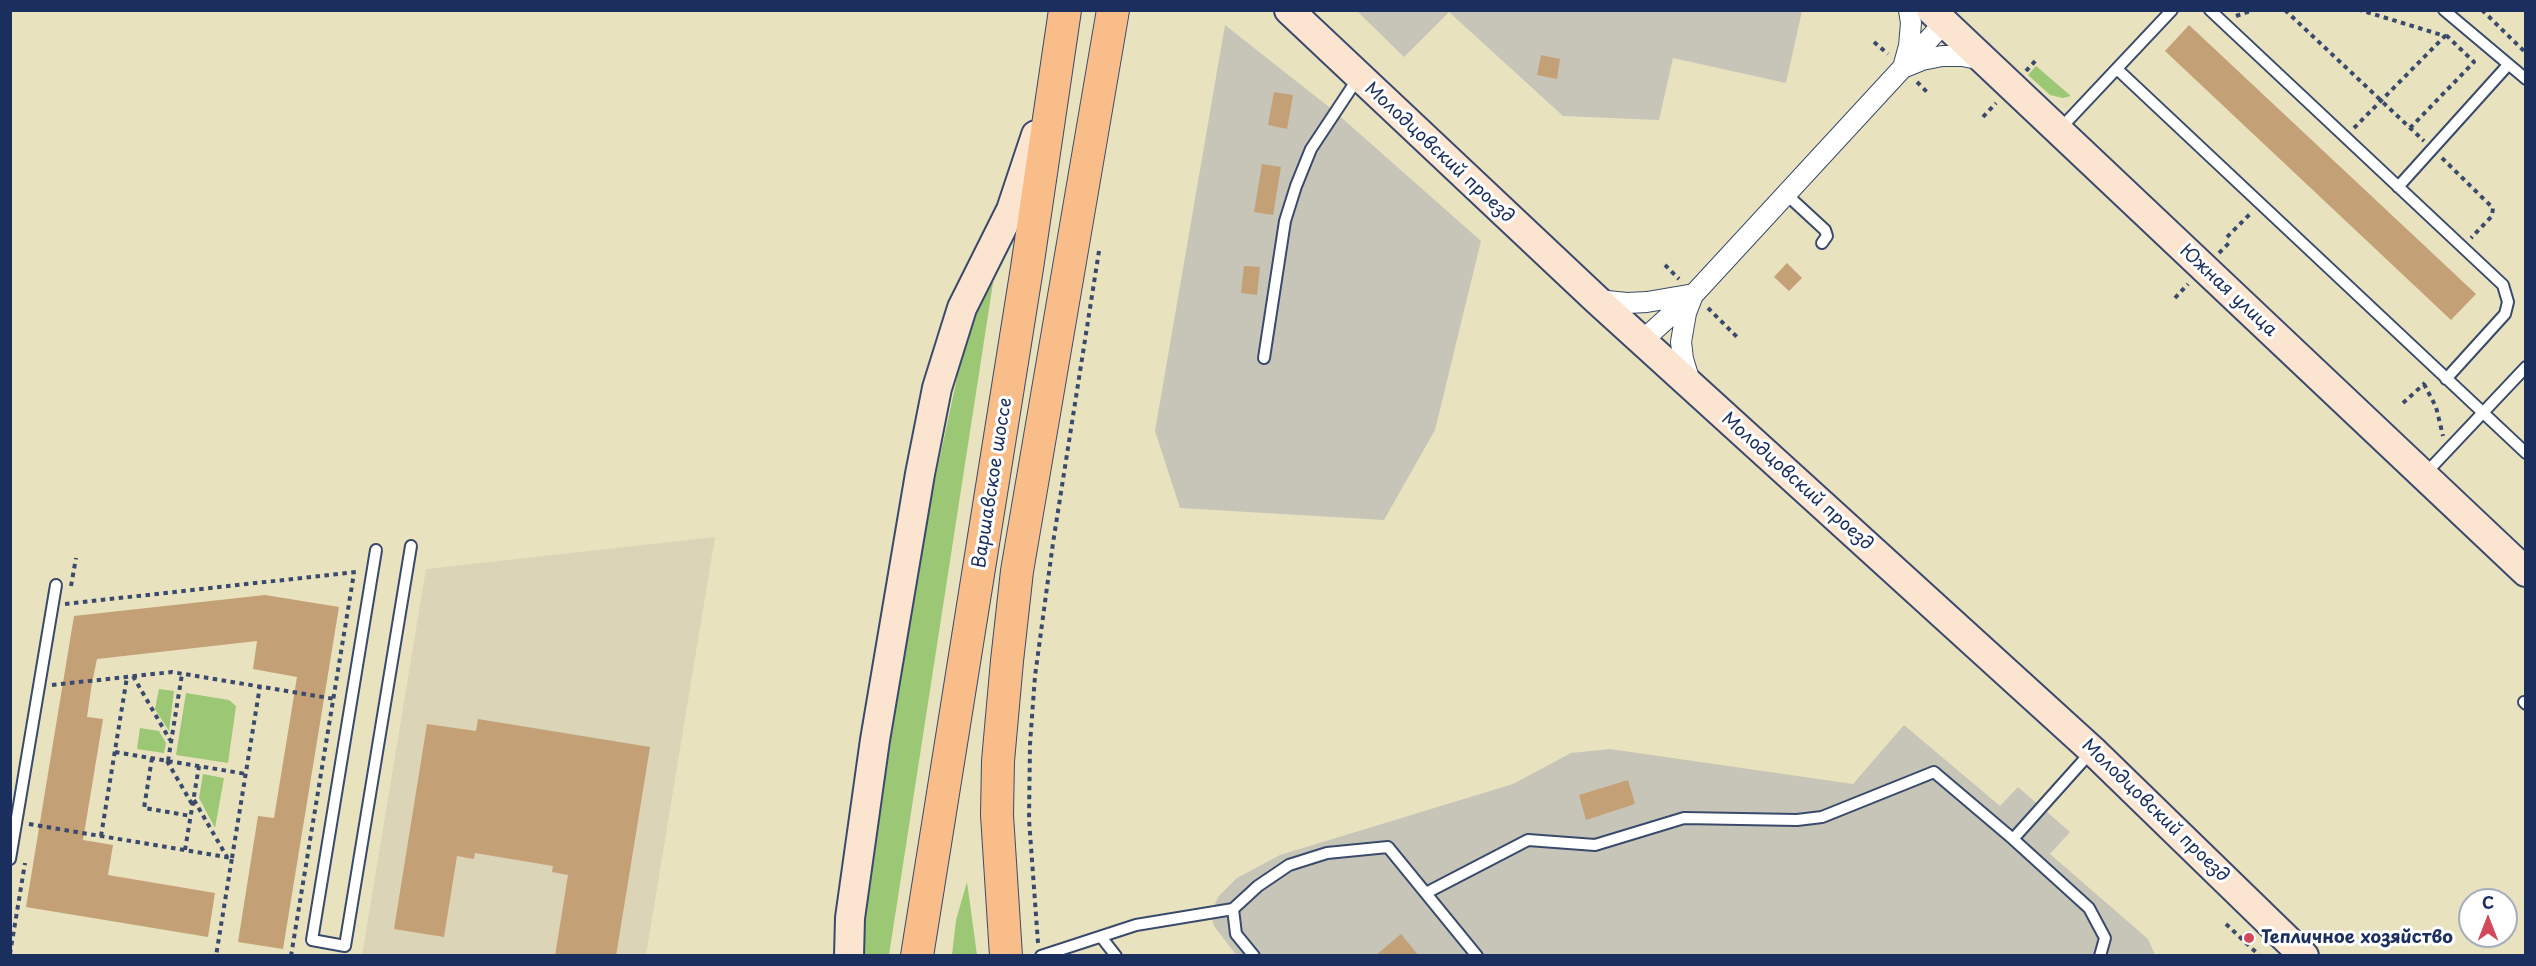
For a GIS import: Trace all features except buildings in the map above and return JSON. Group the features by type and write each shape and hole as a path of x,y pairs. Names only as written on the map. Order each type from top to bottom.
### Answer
{"main road":[{"name":"Варшавское шоссе","path":"917,956 1027,268 1065,10"},
{"name":"Варшавское шоссе","path":"1006,956 997,815 998,761 1017,571 1114,20"}],"street":[{"name":"Молодцовский проезд","path":"1289,10 1358,78 1597,300 2092,750 2304,956"},
{"path":"1902,68 1909,46 1911,23 1909,10"},
{"path":"1642,341 1694,294 1902,68 1937,17"},
{"name":"Южная улица","path":"1937,17 2526,572"},
{"path":"849,956 850,918 875,740 920,474 937,388 962,308 1011,210 1027,168 1057,55"},
{"path":"1902,68 1922,60 1942,56 1962,56 1983,60"},
{"path":"1597,300 1647,302 1694,294"},
{"path":"1690,385 1681,342 1686,313 1694,294"}],"lane":[{"path":"2058,131 2172,10"},
{"path":"2210,10 2503,285 2508,302 2505,314 2498,324 2442,375"},
{"path":"2444,10 2526,79"},
{"path":"2398,187 2508,65"},
{"path":"2117,69 2526,453"},
{"path":"1264,358 1285,221 1296,186 1311,149 1358,78"},
{"path":"1786,194 1825,230 1827,236 1822,243"},
{"path":"2423,476 2526,367"},
{"path":"376,550 312,940 345,946 411,546"},
{"path":"10,859 56,585"},
{"path":"2013,839 2092,750"},
{"path":"1426,893 1528,840 1595,845 1684,818 1797,820 1822,817 1934,772 2089,908 2105,938 2100,956"},
{"path":"1039,950 1102,938 1136,925 1233,909 1258,886 1289,865 1326,853 1389,847 1477,956"},
{"path":"1233,909 1236,934 1254,956"},
{"path":"1102,938 1116,956"}],"path":[{"path":"2285,10 2493,208 2492,216 2462,247"},
{"path":"2360,10 2445,36 2474,62 2410,128"},
{"path":"2482,10 2526,52"},
{"path":"2346,138 2458,23"},
{"path":"2227,237 2260,204"},
{"path":"1039,950 1029,819 1030,744 1035,676 1054,531 1100,247"},
{"path":"2403,404 2424,384 2442,375"},
{"path":"2424,384 2436,407 2444,442"},
{"path":"52,606 372,570"},
{"path":"291,956 354,573"},
{"path":"39,686 172,672 351,701"},
{"path":"182,674 167,761 229,857"},
{"path":"101,836 127,676"},
{"path":"133,676 171,742"},
{"path":"216,956 229,857 246,774 260,686"},
{"path":"115,752 246,774"},
{"path":"152,758 144,808 191,816"},
{"path":"185,850 199,766"},
{"path":"16,822 229,857"},
{"path":"2226,924 2260,956"}],"shaded area":[{"path":"1357,11 1802,11 1786,83 1673,58 1659,120 1563,116 1449,12 1404,57"},
{"path":"1225,25 1334,111 1481,241 1435,430 1384,520 1180,508 1155,431"},
{"path":"715,537 646,955 362,956 426,569"},
{"path":"1904,725 2000,806 2018,787 2070,832 2050,854 2148,939 2155,955 1237,956 1214,926 1211,914 1218,897 1237,878 1280,855 1513,784 1571,753 1610,749 1853,784"}],"green space":[{"path":"2036,66 2071,96 2063,98 2050,95 2028,75"},
{"path":"990,280 993,283 889,955 864,956 866,894 898,681 931,499 966,336"},
{"path":"159,689 174,691 169,731 155,709"},
{"path":"186,693 229,700 236,706 228,763 176,755"},
{"path":"140,728 159,731 166,743 164,753 137,749"},
{"path":"203,774 224,778 215,828 199,798"},
{"path":"967,882 977,955 952,955 956,920"}],"place":[{"name":"Тепличное хозяйство","path":"2249,938"}]}
